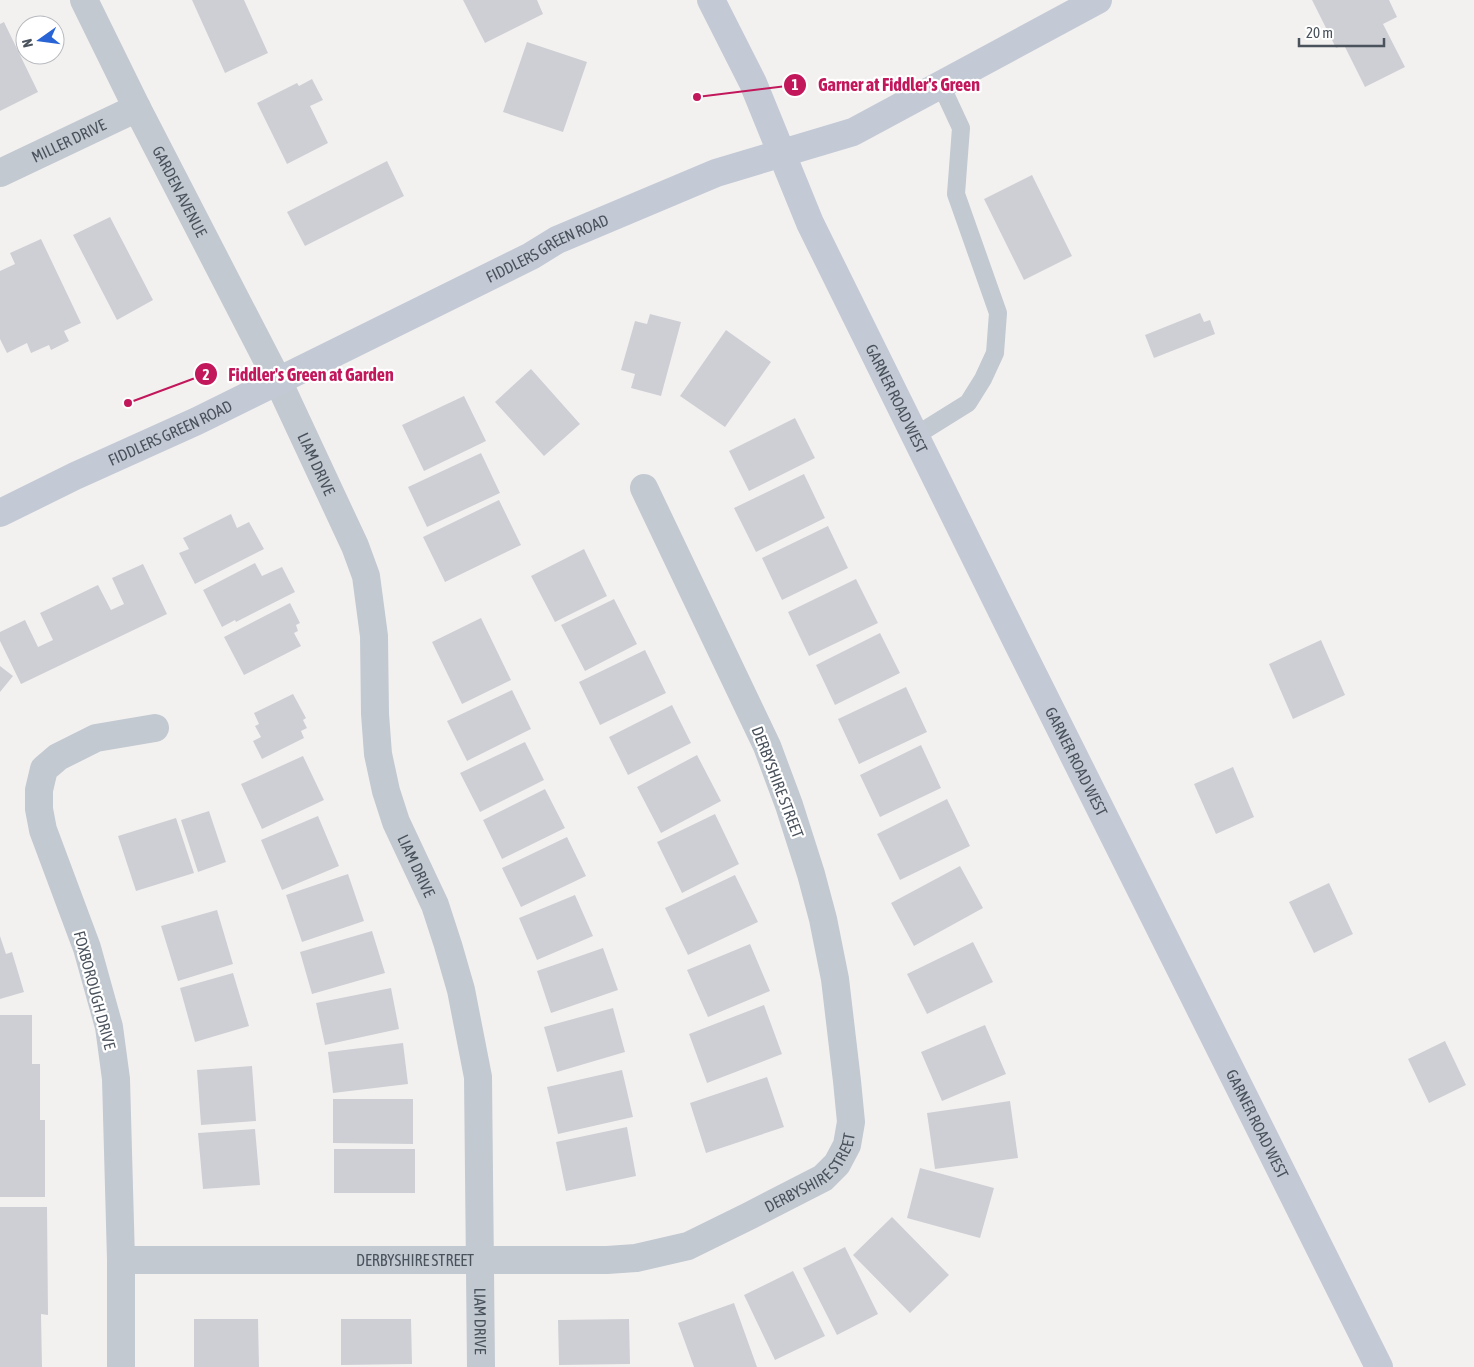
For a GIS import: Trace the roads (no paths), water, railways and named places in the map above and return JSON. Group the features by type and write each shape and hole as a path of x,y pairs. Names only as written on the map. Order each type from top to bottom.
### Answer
{"main road":[{"name":"GARNER ROAD WEST","path":"711,0 753,83 810,223 1379,1367"},
{"name":"FIDDLERS GREEN ROAD","path":"0,513 75,476 197,421 522,260 556,240 716,173 853,132 1098,0"}],"street":[{"name":"GARDEN AVENUE","path":"84,0 137,108 278,381"},
{"name":"MILLER DRIVE","path":"0,173 137,108"},
{"name":"LIAM DRIVE","path":"278,381 355,546 366,576 374,636 375,714 378,754 386,791 396,822 435,905 461,990 478,1077 481,1367"},
{"name":"DERBYSHIRE STREET","path":"121,1260 607,1260 636,1258 688,1246 823,1178 837,1164 847,1145 851,1122 848,1081 836,988 823,919 811,874 789,805 767,746 644,488"},
{"name":"FOXBOROUGH DRIVE","path":"121,1367 121,1260 116,1080 108,1027 87,948 43,830 39,810 39,790 44,770 58,757 96,738 154,728"}],"lane":[{"path":"915,436 968,403 996,353 998,313 956,194 961,128 941,85"}],"place":[{"name":"Garner at Fiddler's Green","path":"697,97"},
{"name":"Fiddler's Green at Garden","path":"128,403"}]}
